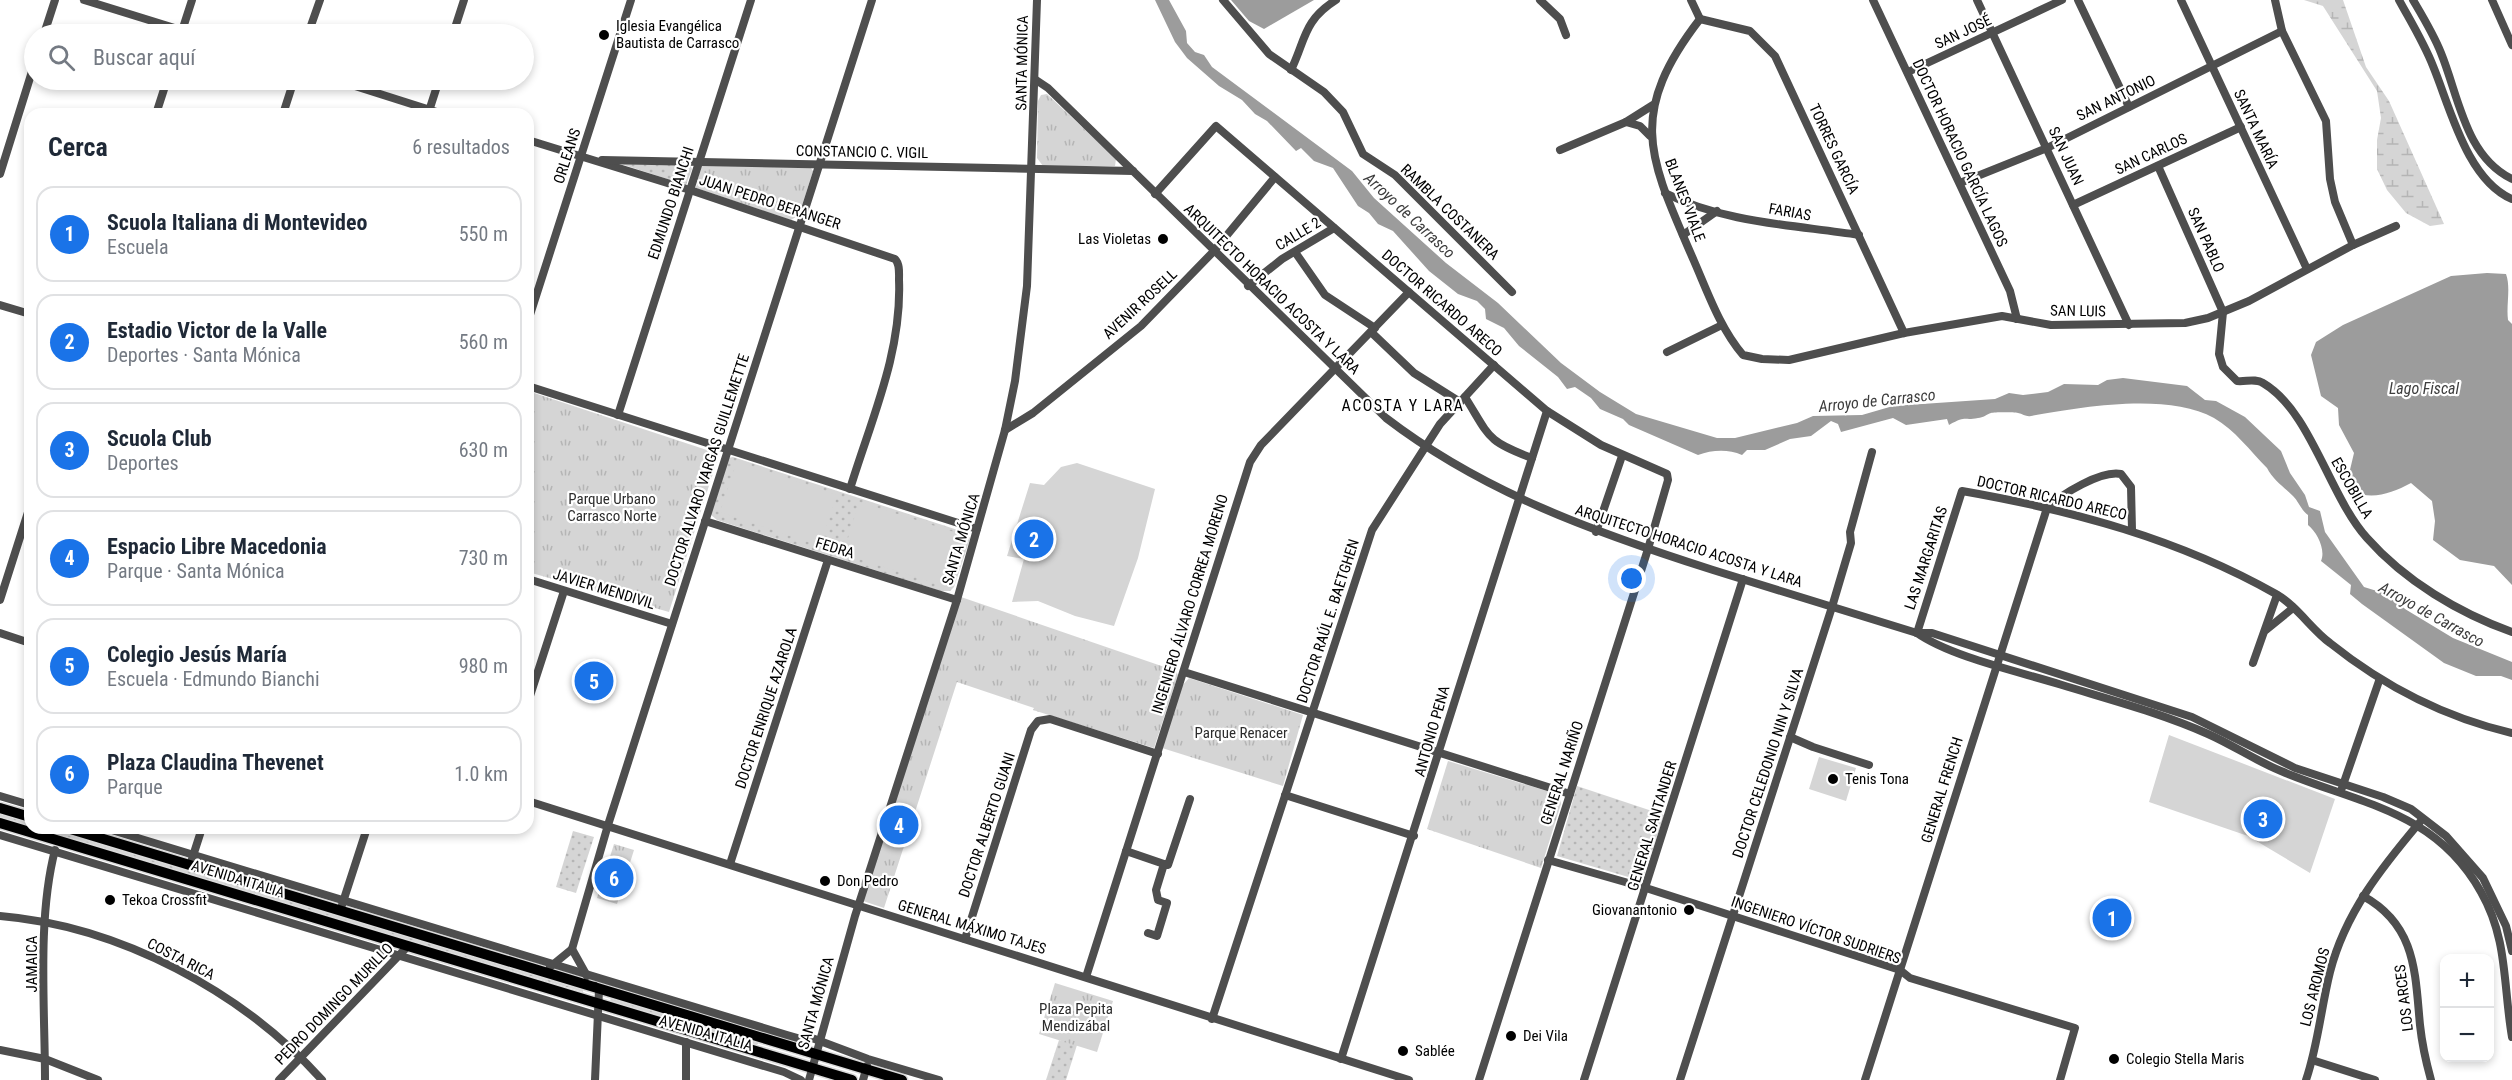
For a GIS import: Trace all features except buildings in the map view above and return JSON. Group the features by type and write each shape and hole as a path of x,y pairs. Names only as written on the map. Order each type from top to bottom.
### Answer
{"main road":[{"path":"0,808 24,815"},
{"name":"AVENIDA ITALIA","path":"0,823 24,830"},
{"name":"AVENIDA ITALIA","path":"36,834 852,1080"},
{"name":"AVENIDA ITALIA","path":"92,834 157,850 342,906 480,949 538,972 866,1070 904,1077"},
{"path":"760,1052 805,1057 815,1054"},
{"path":"812,1068 824,1065 859,1071 866,1070"}],"street":[{"path":"47,24 55,0"},
{"path":"84,0 155,24"},
{"path":"185,24 192,0"},
{"path":"312,24 320,0"},
{"path":"456,24 464,0"},
{"name":"ORLEANS","path":"534,302 631,0"},
{"name":"EDMUNDO BIANCHI","path":"618,415 751,0"},
{"name":"DOCTOR ALVARO VARGAS GUILLEMETTE","path":"572,949 608,825 872,0"},
{"name":"SANTA MÓNICA","path":"809,1080 858,906 957,600 1005,430 1018,360 1027,286 1037,0"},
{"name":"RAMBLA COSTANERA","path":"1223,0 1269,54 1324,92 1343,112 1363,154 1395,175 1512,292"},
{"path":"1291,70 1302,36 1311,21 1336,0"},
{"path":"1543,0 1560,19 1566,35"},
{"path":"1691,0 1700,19"},
{"name":"DOCTOR HORACIO GARCÍA LAGOS","path":"1872,0 2010,291 2017,319"},
{"name":"SAN JUAN","path":"1977,0 2129,325"},
{"name":"SAN JOSÉ","path":"1908,72 2062,0"},
{"path":"2078,0 2129,107"},
{"name":"SANTA MARÍA","path":"2181,0 2307,269"},
{"path":"2275,0 2282,31 2326,121 2330,179 2335,202 2354,245"},
{"path":"2399,0 2424,44 2461,140 2487,180 2498,191 2512,199"},
{"path":"2413,0 2435,39 2471,135 2496,170 2512,179"},
{"path":"2492,0 2512,45"},
{"name":"BLANES VIALE","path":"1700,19 1671,64 1653,105 1650,136 1655,165 1665,193 1722,325 1743,355"},
{"name":"TORRES GARCÍA","path":"1700,19 1750,31 1775,56 1904,333"},
{"name":"SAN ANTONIO","path":"1960,183 2047,148 2282,31"},
{"path":"2424,44 2435,39"},
{"name":"ARQUITECTO HORACIO ACOSTA Y LARA","path":"1036,80 1133,171 1213,252 1386,418 1425,445 1518,499 1596,531 1648,549 1917,633 1932,643 1996,664 2192,717 2289,765 2342,788 2398,803 2450,851 2480,890 2509,953 2512,1037"},
{"path":"0,174 26,90"},
{"path":"158,108 164,90"},
{"path":"285,108 291,90"},
{"path":"365,90 417,108"},
{"path":"430,108 436,90"},
{"path":"1560,150 1626,122 1653,105"},
{"path":"1626,122 1640,126 1650,136"},
{"name":"DOCTOR RICARDO ARECO","path":"1155,194 1216,126 1547,411 1623,456 1663,470 1667,474"},
{"name":"SAN CARLOS","path":"2073,205 2241,127"},
{"path":"2461,140 2471,135"},
{"name":"JUAN PEDRO BERANGER","path":"534,142 690,190 891,257 898,262 899,322 894,352 850,489"},
{"name":"CONSTANCIO C. VIGIL","path":"591,159 1133,171"},
{"name":"SAN PABLO","path":"2158,166 2223,312 2222,327"},
{"name":"AVENIR ROSELL","path":"1005,430 1033,413 1141,326 1213,252 1275,177"},
{"name":"FARIAS","path":"1665,193 1684,202 1717,212 1800,228 1859,235"},
{"path":"1683,235 1717,212"},
{"name":"SAN LUIS","path":"1743,355 1762,359 1789,360 1904,333 2002,316 2051,325 2185,323 2223,312 2396,226"},
{"name":"CALLE 2","path":"1248,286 1263,272 1334,228"},
{"path":"1294,252 1325,295 1373,330 1414,373 1462,399 1489,438 1499,446 1532,458"},
{"name":"INGENIERO ÁLVARO CORREA MORENO","path":"1086,977 1250,462 1268,438 1409,292"},
{"path":"0,305 24,312"},
{"path":"1667,352 1722,325"},
{"name":"ESCOBILLA","path":"2222,327 2219,354 2223,368 2237,381 2255,380 2264,383 2292,409 2353,520 2366,537 2388,560 2419,584 2484,622 2512,632"},
{"name":"DOCTOR RAÚL E. BAETGHEN","path":"1212,1019 1372,530 1425,445 1462,399 1494,365"},
{"path":"534,388 977,529"},
{"name":"ANTONIO PENA","path":"1341,1059 1414,836 1547,411"},
{"name":"DOCTOR CELEDONIO NIN Y SILVA","path":"1680,1080 1832,607 1851,543 1850,532 1872,452"},
{"path":"1596,531 1623,456"},
{"name":"GENERAL NARIÑO","path":"1479,1080 1648,549 1668,480 1667,474"},
{"path":"2047,508 2067,492 2108,474 2121,474 2129,481 2131,487 2132,530"},
{"name":"DOCTOR RICARDO ARECO","path":"1962,491 2047,508 2132,530 2214,563 2277,595 2327,642 2379,681 2407,697 2468,722 2512,733"},
{"name":"LAS MARGARITAS","path":"1917,633 1962,491"},
{"name":"GENERAL FRENCH","path":"1865,1080 2047,508"},
{"name":"FEDRA","path":"705,520 957,600"},
{"path":"0,600 24,525"},
{"name":"DOCTOR ENRIQUE AZAROLA","path":"730,864 828,560"},
{"name":"GENERAL SANTANDER","path":"1584,1080 1743,579"},
{"name":"JAVIER MENDIVIL","path":"534,581 672,624"},
{"path":"534,684 564,591"},
{"path":"2253,663 2277,595"},
{"path":"2266,630 2293,608"},
{"path":"0,633 24,641"},
{"name":"ARQUITECTO HORACIO ACOSTA Y LARA","path":"1917,633 1932,633 1999,655 2085,688"},
{"path":"1184,672 1570,794"},
{"path":"2342,788 2379,681"},
{"name":"DOCTOR ALBERTO GUANI","path":"965,939 1031,730 1038,721 1050,719 1158,754"},
{"path":"1791,736 1813,747 1869,765"},
{"path":"1285,795 1414,836"},
{"path":"0,796 24,803"},
{"path":"1126,851 1168,865 1190,799"},
{"name":"GENERAL MÁXIMO TAJES","path":"534,803 1086,977 1391,1077 1408,1080"},
{"name":"LOS AROMOS","path":"2306,1080 2330,972 2347,927 2363,896 2420,821"},
{"name":"AVENIDA ITALIA","path":"119,834 157,850"},
{"path":"191,860 199,834"},
{"path":"342,906 365,834"},
{"name":"AVENIDA ITALIA","path":"0,835 596,1017 686,1042 784,1072 801,1080"},
{"name":"JAMAICA","path":"45,1080 45,922 49,873 55,850"},
{"name":"INGENIERO VÍCTOR SUDRIERS","path":"1548,860 1733,915 1900,970 1910,978 2075,1028 2060,1080"},
{"path":"1148,933 1157,936 1167,903 1158,900 1156,890 1164,864"},
{"name":"LOS ARCES","path":"2363,896 2388,915 2407,942 2413,957 2424,1052 2431,1080"},
{"name":"COSTA RICA","path":"0,916 45,922 135,950 204,985 254,1018 301,1058 322,1080"},
{"name":"PEDRO DOMINGO MURILLO","path":"279,1080 408,946"},
{"name":"AVENIDA ITALIA","path":"480,949 586,975 787,1035 819,1040 866,1070"},
{"path":"538,972 553,966 572,949 586,975 599,990 595,1080"},
{"path":"463,975 466,964"},
{"name":"AVENIDA ITALIA","path":"760,1052 764,1038"},
{"path":"686,1042 686,1080"},
{"path":"0,1050 45,1059 98,1080"},
{"path":"2312,1060 2375,1080"},
{"name":"AVENIDA ITALIA","path":"824,1072 838,1080"},
{"name":"AVENIDA ITALIA","path":"904,1077 939,1080"}],"green space":[{"path":"2304,0 2343,0 2366,67 2389,101 2444,224 2430,226 2406,213 2387,190 2377,169 2377,140 2381,118 2377,91 2323,6"},
{"path":"1047,94 1116,159 1115,166 1043,166 1037,158 1038,101 1041,95"},
{"path":"621,164 690,165 692,169 686,185"},
{"path":"701,165 811,168 813,171 799,215 791,220 696,188"},
{"name":"Parque Urbano Carrasco Norte","path":"534,393 719,454 669,612 534,574"},
{"path":"733,457 967,533 970,539 954,587 950,591 941,591 717,520 710,514 728,458"},
{"path":"737,461 837,495 820,546 720,512"},
{"path":"1077,463 1155,489 1138,558 1114,626 1075,616 1038,601 1012,602 1024,559 1007,556 1030,483 1044,485 1061,467"},
{"path":"859,502 967,536 950,588 843,554"},
{"path":"961,597 1176,671 1178,675 1154,748 1033,710 1034,708 957,682 884,908 863,901"},
{"name":"Parque Renacer","path":"1189,678 1303,715 1283,786 1162,748 1181,687"},
{"path":"2169,735 2335,799 2310,873 2248,836 2149,802"},
{"name":"Tenis Tona","path":"1819,757 1856,768 1846,801 1809,789"},
{"path":"1448,761 1560,795 1561,804 1541,868 1427,829"},
{"path":"1577,786 1664,815 1642,881 1557,856"},
{"path":"0,812 24,819 24,826 0,819"},
{"path":"573,831 594,837 576,893 556,887"},
{"path":"50,834 72,834 583,989 583,992"},
{"path":"614,844 634,850 617,904 597,898"},
{"name":"Plaza Pepita Mendizábal","path":"1055,983 1113,1001 1097,1052 1039,1034"},
{"path":"611,997 758,1041 758,1044 755,1046 610,1002"},
{"path":"1059,1040 1077,1045 1066,1080 1046,1080"}],"water":[{"path":"1155,0 1169,0 1186,31 1187,43 1195,52 1204,55 1212,67 1352,171 1374,198 1446,263 1498,303 1561,363 1600,392 1636,414 1717,438 1735,438 1797,423 1813,416 1862,415 1893,406 1995,399 2009,393 2023,395 2048,392 2064,384 2098,385 2107,380 2123,378 2187,386 2205,400 2216,401 2245,417 2281,451 2309,507 2320,511 2325,532 2364,587 2393,596 2405,609 2453,638 2512,662 2512,680 2501,676 2476,676 2444,663 2350,594 2351,585 2321,561 2320,542 2308,525 2308,515 2295,498 2275,480 2267,468 2229,428 2214,418 2195,410 2173,405 2124,404 2029,416 2016,413 1993,413 1980,418 1962,419 1949,425 1947,419 1906,425 1893,418 1841,432 1838,424 1831,421 1811,436 1790,439 1765,450 1747,450 1742,455 1720,451 1698,455 1629,425 1623,419 1600,409 1591,398 1575,387 1567,389 1558,377 1519,346 1504,328 1486,319 1485,309 1477,301 1458,294 1429,271 1393,231 1378,224 1369,213 1358,206 1333,168 1314,161 1301,148 1296,151 1267,121 1255,114 1242,100 1219,86 1187,58 1175,42"},
{"path":"1231,0 1314,0 1264,29 1249,21"},
{"name":"Lago Fiscal","path":"2506,274 2508,320 2512,324 2512,585 2494,566 2460,560 2433,540 2435,521 2432,501 2411,483 2383,494 2368,495 2353,492 2349,474 2354,453 2339,425 2338,408 2321,396 2311,355 2316,342 2343,325 2451,276"}],"place":[{"name":"Iglesia Evangélica Bautista de Carrasco","path":"604,35"},
{"name":"Las Violetas","path":"1163,239"},
{"name":"Estadio Victor de la Valle","path":"1034,539"},
{"name":"Colegio Jesús María","path":"594,681"},
{"name":"Tenis Tona","path":"1833,779"},
{"name":"Scuola Club","path":"2263,819"},
{"name":"Espacio Libre Macedonia","path":"899,825"},
{"name":"Plaza Claudina Thevenet","path":"614,878"},
{"name":"Don Pedro","path":"825,881"},
{"name":"Tekoa Crossfit","path":"110,900"},
{"name":"Giovanantonio","path":"1689,910"},
{"name":"Scuola Italiana di Montevideo","path":"2112,918"},
{"name":"Dei Vila","path":"1511,1036"},
{"name":"Sablée","path":"1403,1051"},
{"name":"Colegio Stella Maris","path":"2114,1059"}],"district":[{"name":"ACOSTA Y LARA","path":"1403,405"}],"water label":[{"name":"Arroyo de Carrasco","path":"1410,215"},
{"name":"Arroyo de Carrasco","path":"1877,400"},
{"name":"Arroyo de Carrasco","path":"2432,614"}]}
